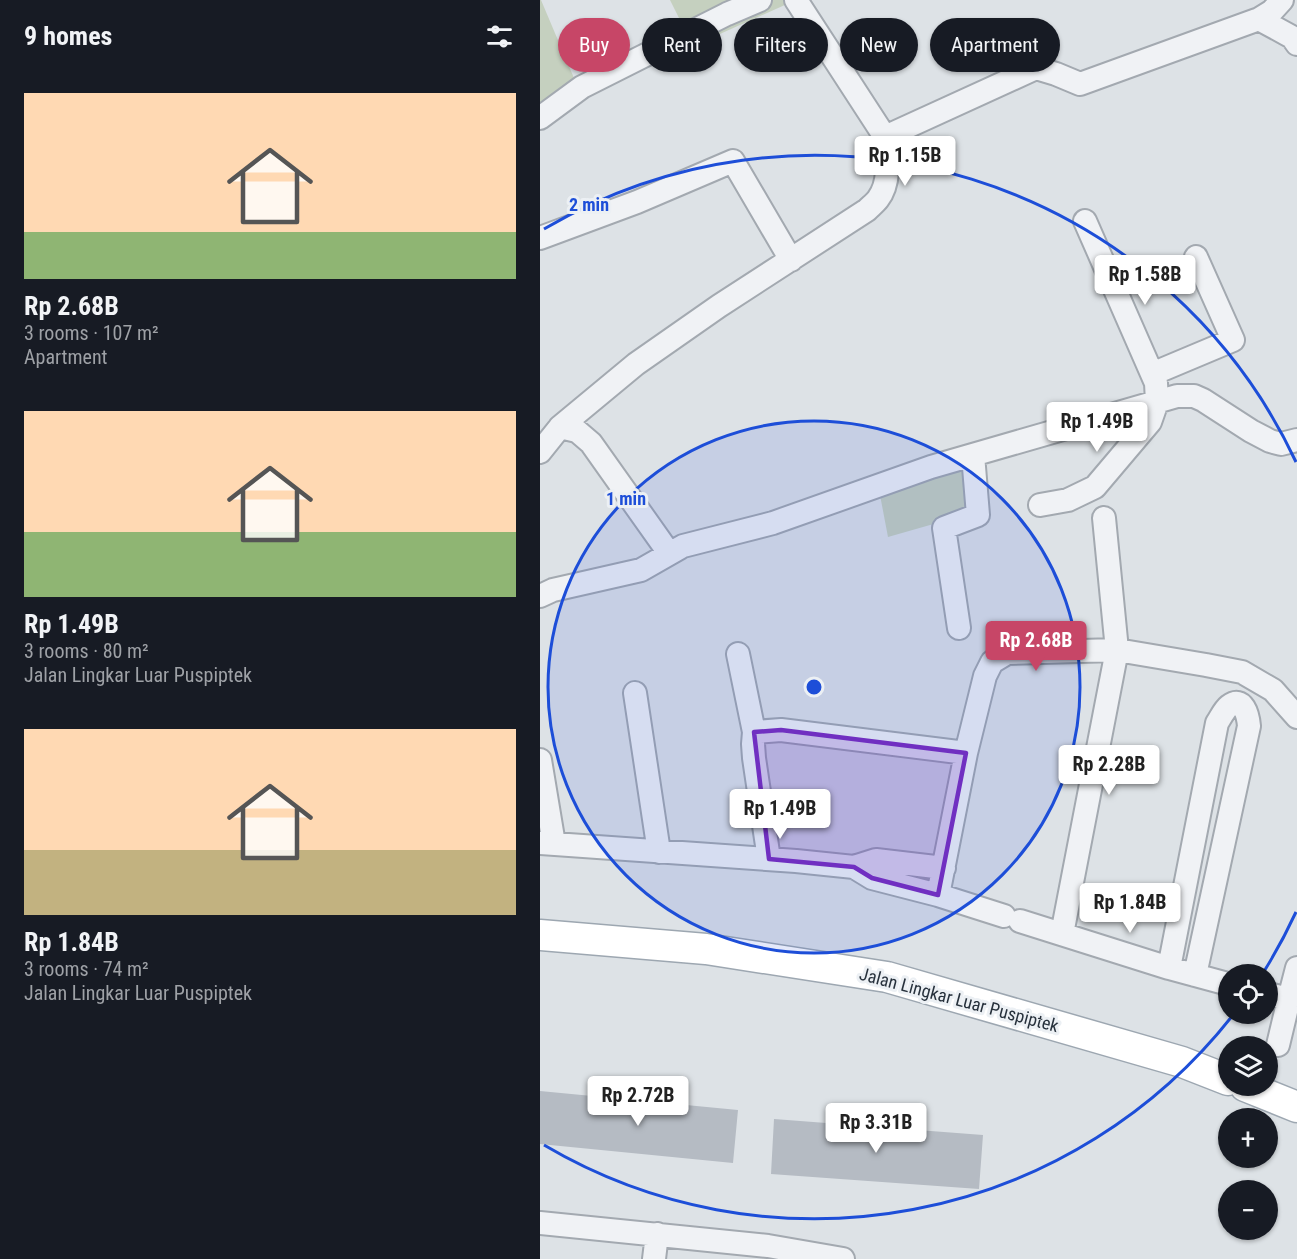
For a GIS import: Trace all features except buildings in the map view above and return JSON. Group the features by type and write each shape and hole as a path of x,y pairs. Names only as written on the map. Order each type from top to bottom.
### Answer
{"main road":[{"name":"Jalan Lingkar Luar Puspiptek","path":"540,935 706,949 888,977 1182,1062 1218,1076"},
{"path":"1270,1096 1297,1107"}],"street":[{"path":"540,118 582,87 727,14 760,0"},
{"path":"540,452 560,427 636,364 719,306 867,210 878,198 885,185 888,163 885,137 796,0"},
{"path":"885,137 1036,68 1080,84 1259,19 1272,11 1282,0"},
{"path":"1259,19 1292,37 1297,44"},
{"path":"540,238 637,202 733,161 791,260"},
{"path":"1040,505 1068,500 1095,487 1150,422 1156,402 1156,383 1085,221"},
{"path":"1152,374 1233,340 1196,257"},
{"path":"540,596 641,570 682,546 773,523 931,467 1177,396 1194,396 1203,400 1270,441 1281,444 1297,440"},
{"path":"560,427 577,431 591,443 669,553"},
{"path":"959,628 944,528 978,515 973,455"},
{"path":"1062,934 1117,650 1104,518"},
{"path":"938,896 966,753 985,676 992,662 1006,652 1117,650 1242,672 1273,690 1297,717"},
{"path":"738,654 754,732 754,758 769,859"},
{"path":"635,693 659,852"},
{"path":"1169,968 1218,723 1227,708 1240,703 1246,709 1248,726 1195,975"},
{"path":"754,732 781,730 966,753"},
{"path":"540,760 547,844 854,867 876,860 944,867"},
{"path":"854,867 872,878 1218,981"},
{"path":"1278,996 1297,968"},
{"path":"540,1223 768,1246 843,1259"},
{"path":"654,1259 657,1234"}],"highlighted area":[{"path":"781,730 966,753 938,895 872,878 854,867 769,859 754,732"}],"green space":[{"path":"541,0 558,40 558,72 571,72 582,97 540,122"},
{"path":"670,0 796,0 756,18 734,18 734,28 722,33 722,18 679,18"},
{"path":"966,466 972,513 888,537 880,495"}]}
